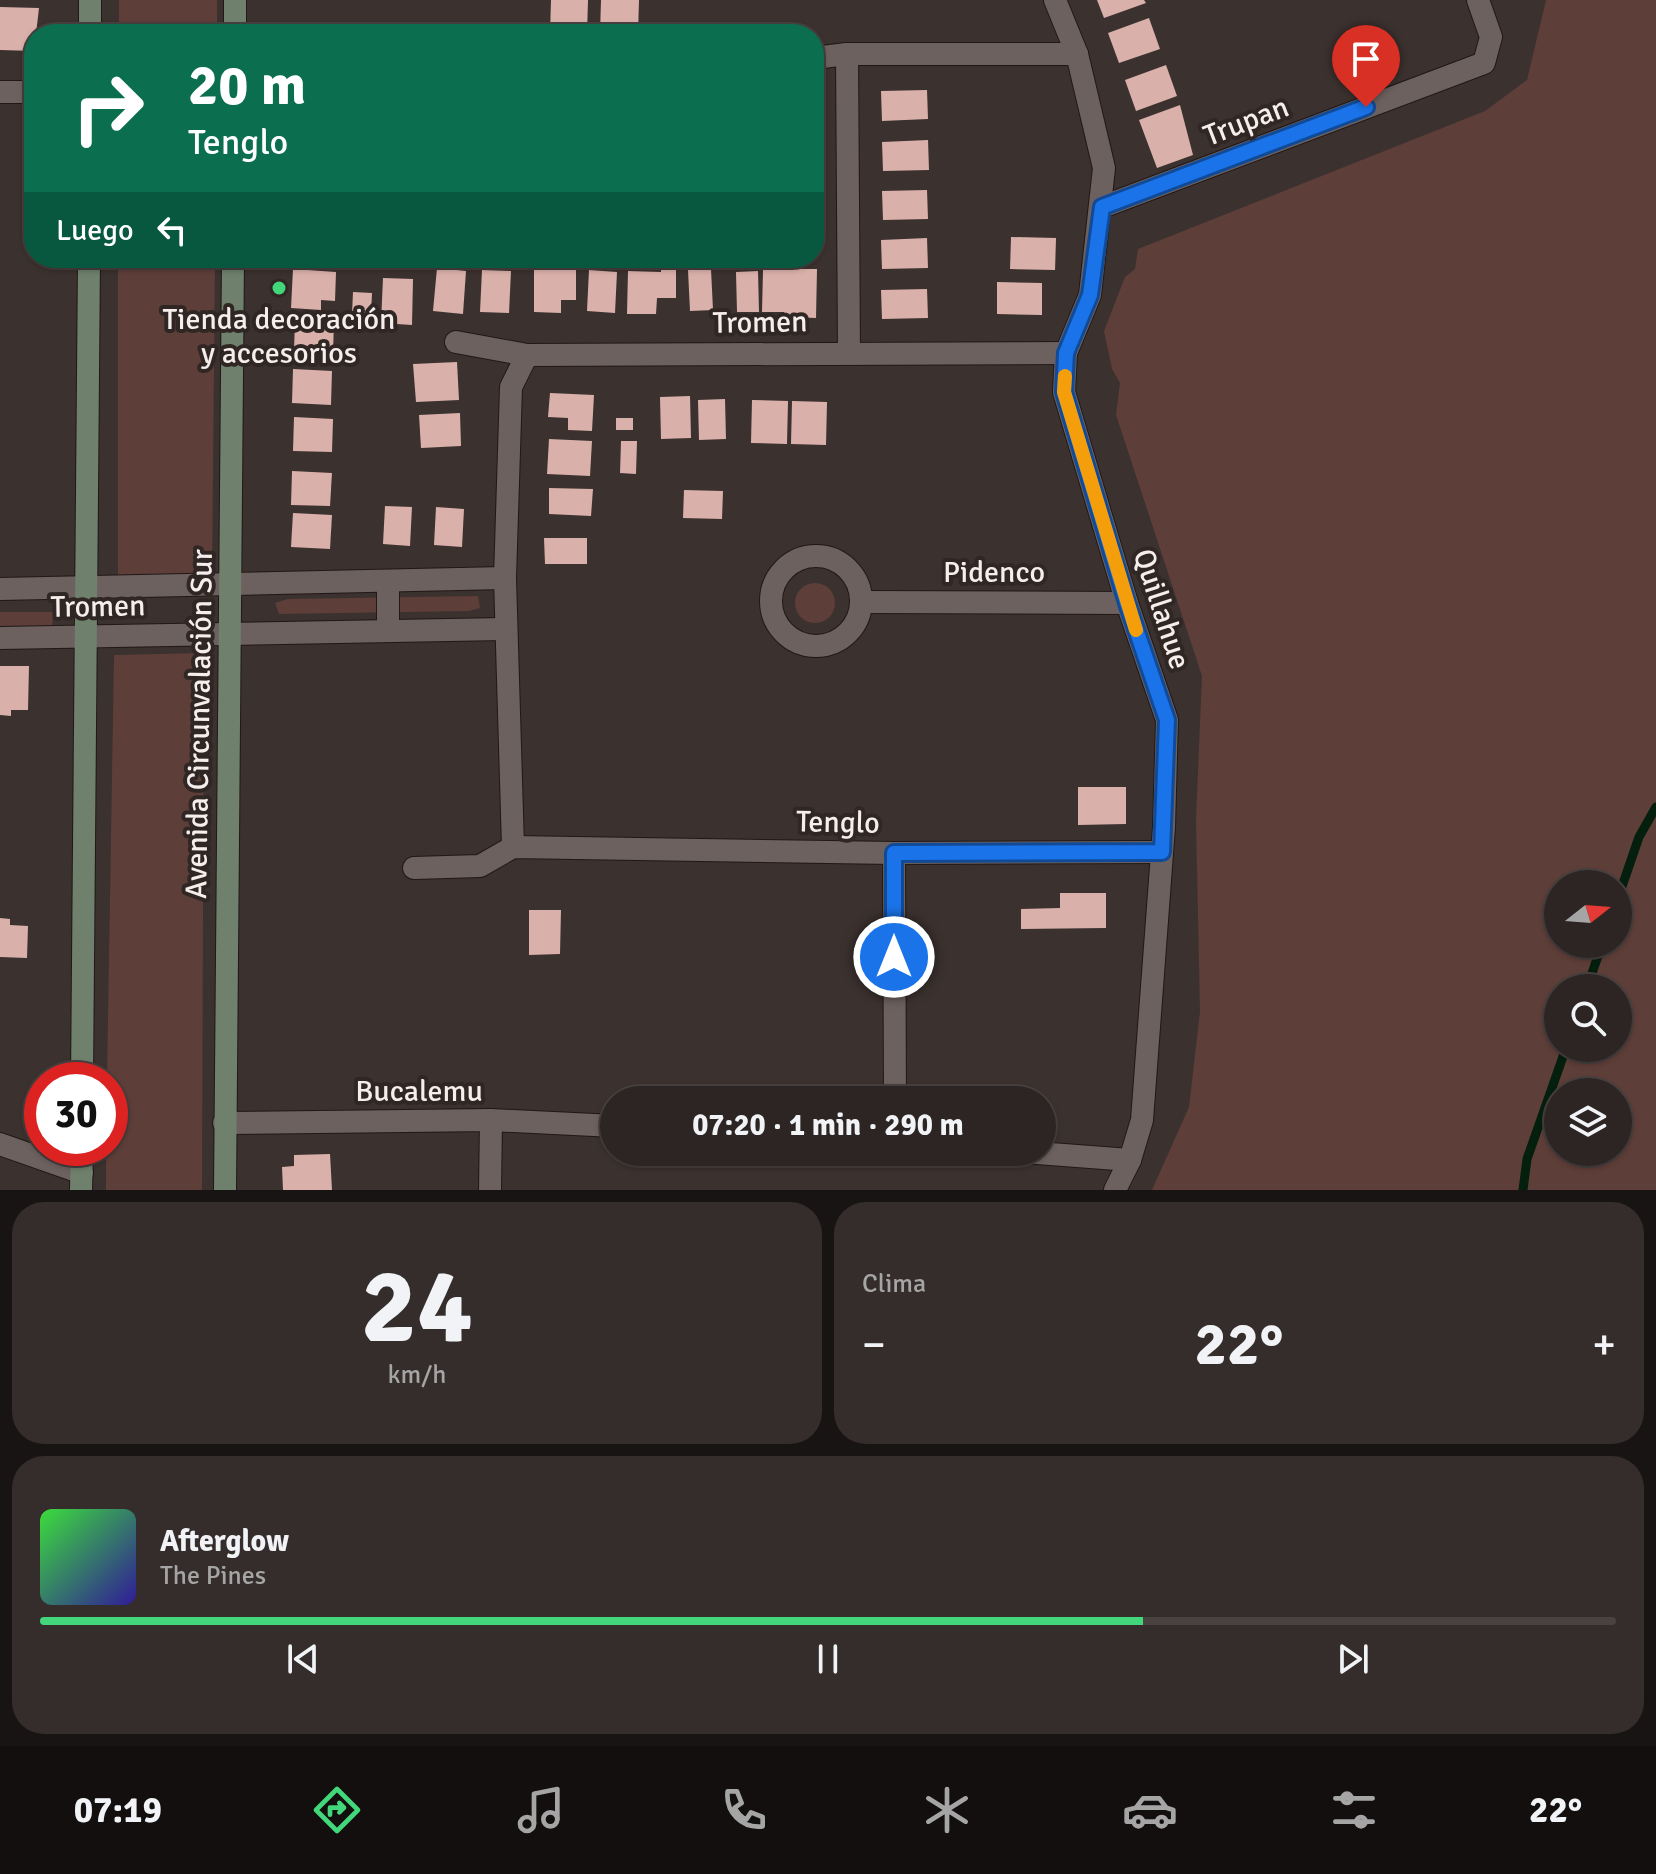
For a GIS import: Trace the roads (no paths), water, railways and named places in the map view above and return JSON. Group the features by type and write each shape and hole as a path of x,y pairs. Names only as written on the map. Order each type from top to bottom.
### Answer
{"main road":[{"path":"90,0 90,24"},
{"path":"235,0 235,24"},
{"path":"82,1062 89,268"},
{"name":"Avenida Circunvalación Sur","path":"225,1190 233,268"}],"street":[{"name":"Quillahue","path":"1055,0 1077,54 1104,168 1090,295 1066,353 1064,392 1127,603 1167,720 1162,852 1142,1120 1130,1160 1115,1190"},
{"name":"Trupan","path":"1102,207 1484,63 1491,37 1478,0"},
{"path":"847,54 849,351"},
{"path":"824,57 847,54 1077,54"},
{"path":"0,92 24,92"},
{"name":"Tromen","path":"456,342 527,355 849,351 1066,353"},
{"path":"513,847 504,629 505,578 511,387 527,355"},
{"path":"819,556 848,568 857,581 861,602 857,620 848,633 824,646 798,643 785,634 772,609 773,589 779,575 797,560 819,556"},
{"name":"Tromen","path":"0,589 505,578"},
{"path":"388,581 388,631"},
{"name":"Pidenco","path":"861,602 1127,603"},
{"name":"Tromen","path":"0,638 504,629"},
{"name":"Tenglo","path":"414,868 480,866 513,847 894,853 1162,852"},
{"path":"894,853 895,1086"},
{"path":"490,1190 491,1120"},
{"name":"Bucalemu","path":"224,1123 491,1120 600,1125"},
{"path":"0,1144 82,1182"},
{"path":"1056,1154 1130,1160"}],"waterway":[{"path":"1628,870 1639,837 1656,807"},
{"path":"1592,974 1597,958"},
{"path":"1523,1190 1527,1159 1561,1062"}],"place":[{"name":"Tienda decoración y accesorios","path":"279,288"}]}
